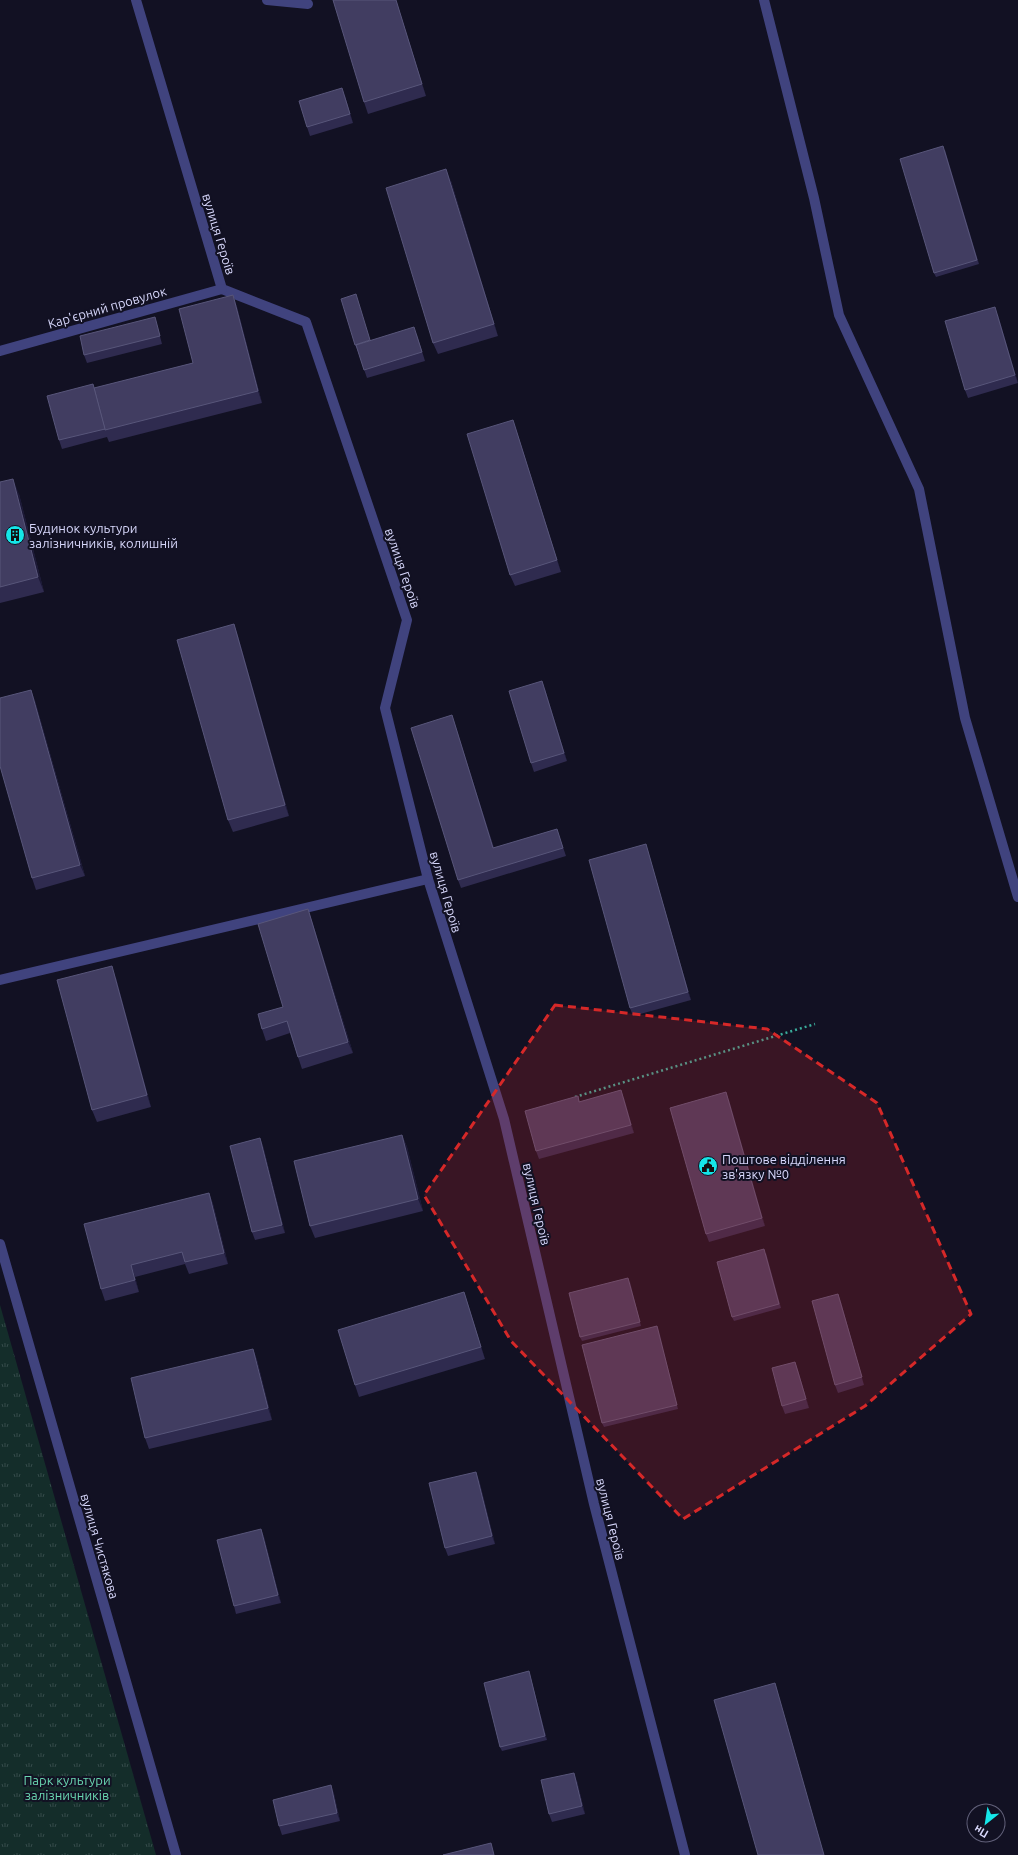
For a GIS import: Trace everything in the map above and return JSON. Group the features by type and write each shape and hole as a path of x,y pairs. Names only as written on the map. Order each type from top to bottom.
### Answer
{"street":[{"name":"вулиця Героїв","path":"136,0 222,289 306,322 407,620 385,708 428,879 504,1119 594,1504 685,1855"},
{"path":"267,0 308,4"},
{"path":"764,0 814,198 839,315 919,489 965,718 1018,897"},
{"name":"Кар'єрний провулок","path":"0,351 222,289"},
{"path":"0,980 428,879"},
{"name":"вулиця Чистякова","path":"0,1244 176,1855"}],"path":[{"path":"572,1098 815,1024"}],"highlighted area":[{"path":"555,1005 767,1029 877,1103 971,1314 865,1406 683,1519 511,1341 424,1195"}],"green space":[{"name":"Парк культури залізничників","path":"0,1305 156,1855 0,1855"}],"building":[{"path":"333,0 396,0 422,84 364,102"},
{"path":"342,88 350,114 307,127 299,101"},
{"path":"943,146 977,260 934,273 900,159"},
{"path":"446,169 494,324 433,343 386,188"},
{"path":"356,294 370,340 355,345 341,299"},
{"path":"233,295 258,391 105,430 94,388 193,363 179,309"},
{"path":"995,307 1015,375 965,390 945,321"},
{"path":"155,317 160,336 84,355 80,336"},
{"path":"414,327 422,352 364,370 356,345"},
{"path":"93,384 105,429 59,440 47,396"},
{"path":"513,420 557,560 510,575 467,434"},
{"name":"Будинок культури залізничників, колишній","path":"13,479 38,577 0,587 0,482"},
{"path":"234,624 285,805 228,820 177,640"},
{"path":"542,681 564,753 531,763 509,691"},
{"path":"31,690 80,865 32,878 0,766 0,698"},
{"path":"452,715 493,848 557,829 563,848 458,880 411,728"},
{"path":"646,844 688,992 630,1008 589,860"},
{"path":"308,909 348,1042 298,1057 287,1021 262,1029 258,1014 283,1007 258,924"},
{"path":"112,966 147,1095 92,1110 57,980"},
{"path":"621,1090 631,1125 536,1151 525,1111 578,1096 579,1102"},
{"path":"726,1092 762,1218 706,1234 670,1108"},
{"path":"402,1135 418,1199 310,1226 294,1161"},
{"path":"260,1138 282,1225 252,1232 230,1146"},
{"path":"209,1193 224,1253 185,1262 182,1252 131,1265 135,1280 101,1289 84,1224"},
{"path":"764,1249 779,1304 732,1317 717,1262"},
{"path":"628,1278 640,1322 580,1337 569,1293"},
{"path":"464,1292 481,1347 355,1385 338,1330"},
{"path":"838,1294 862,1377 835,1385 812,1301"},
{"path":"657,1326 677,1405 602,1423 582,1345"},
{"path":"253,1349 268,1408 145,1438 131,1378"},
{"path":"795,1362 806,1399 782,1406 772,1368"},
{"path":"476,1472 492,1536 445,1548 429,1483"},
{"path":"261,1529 278,1595 234,1606 217,1540"},
{"path":"529,1671 545,1736 500,1747 484,1683"},
{"path":"775,1683 824,1855 758,1855 714,1700"},
{"path":"574,1773 582,1806 549,1814 541,1780"},
{"path":"331,1785 337,1813 279,1826 273,1800"},
{"path":"491,1843 494,1855 443,1855"}],"place":[{"name":"Будинок культури залізничників, колишній","path":"15,535"},
{"name":"Поштове відділення зв'язку №0","path":"708,1166"}]}
